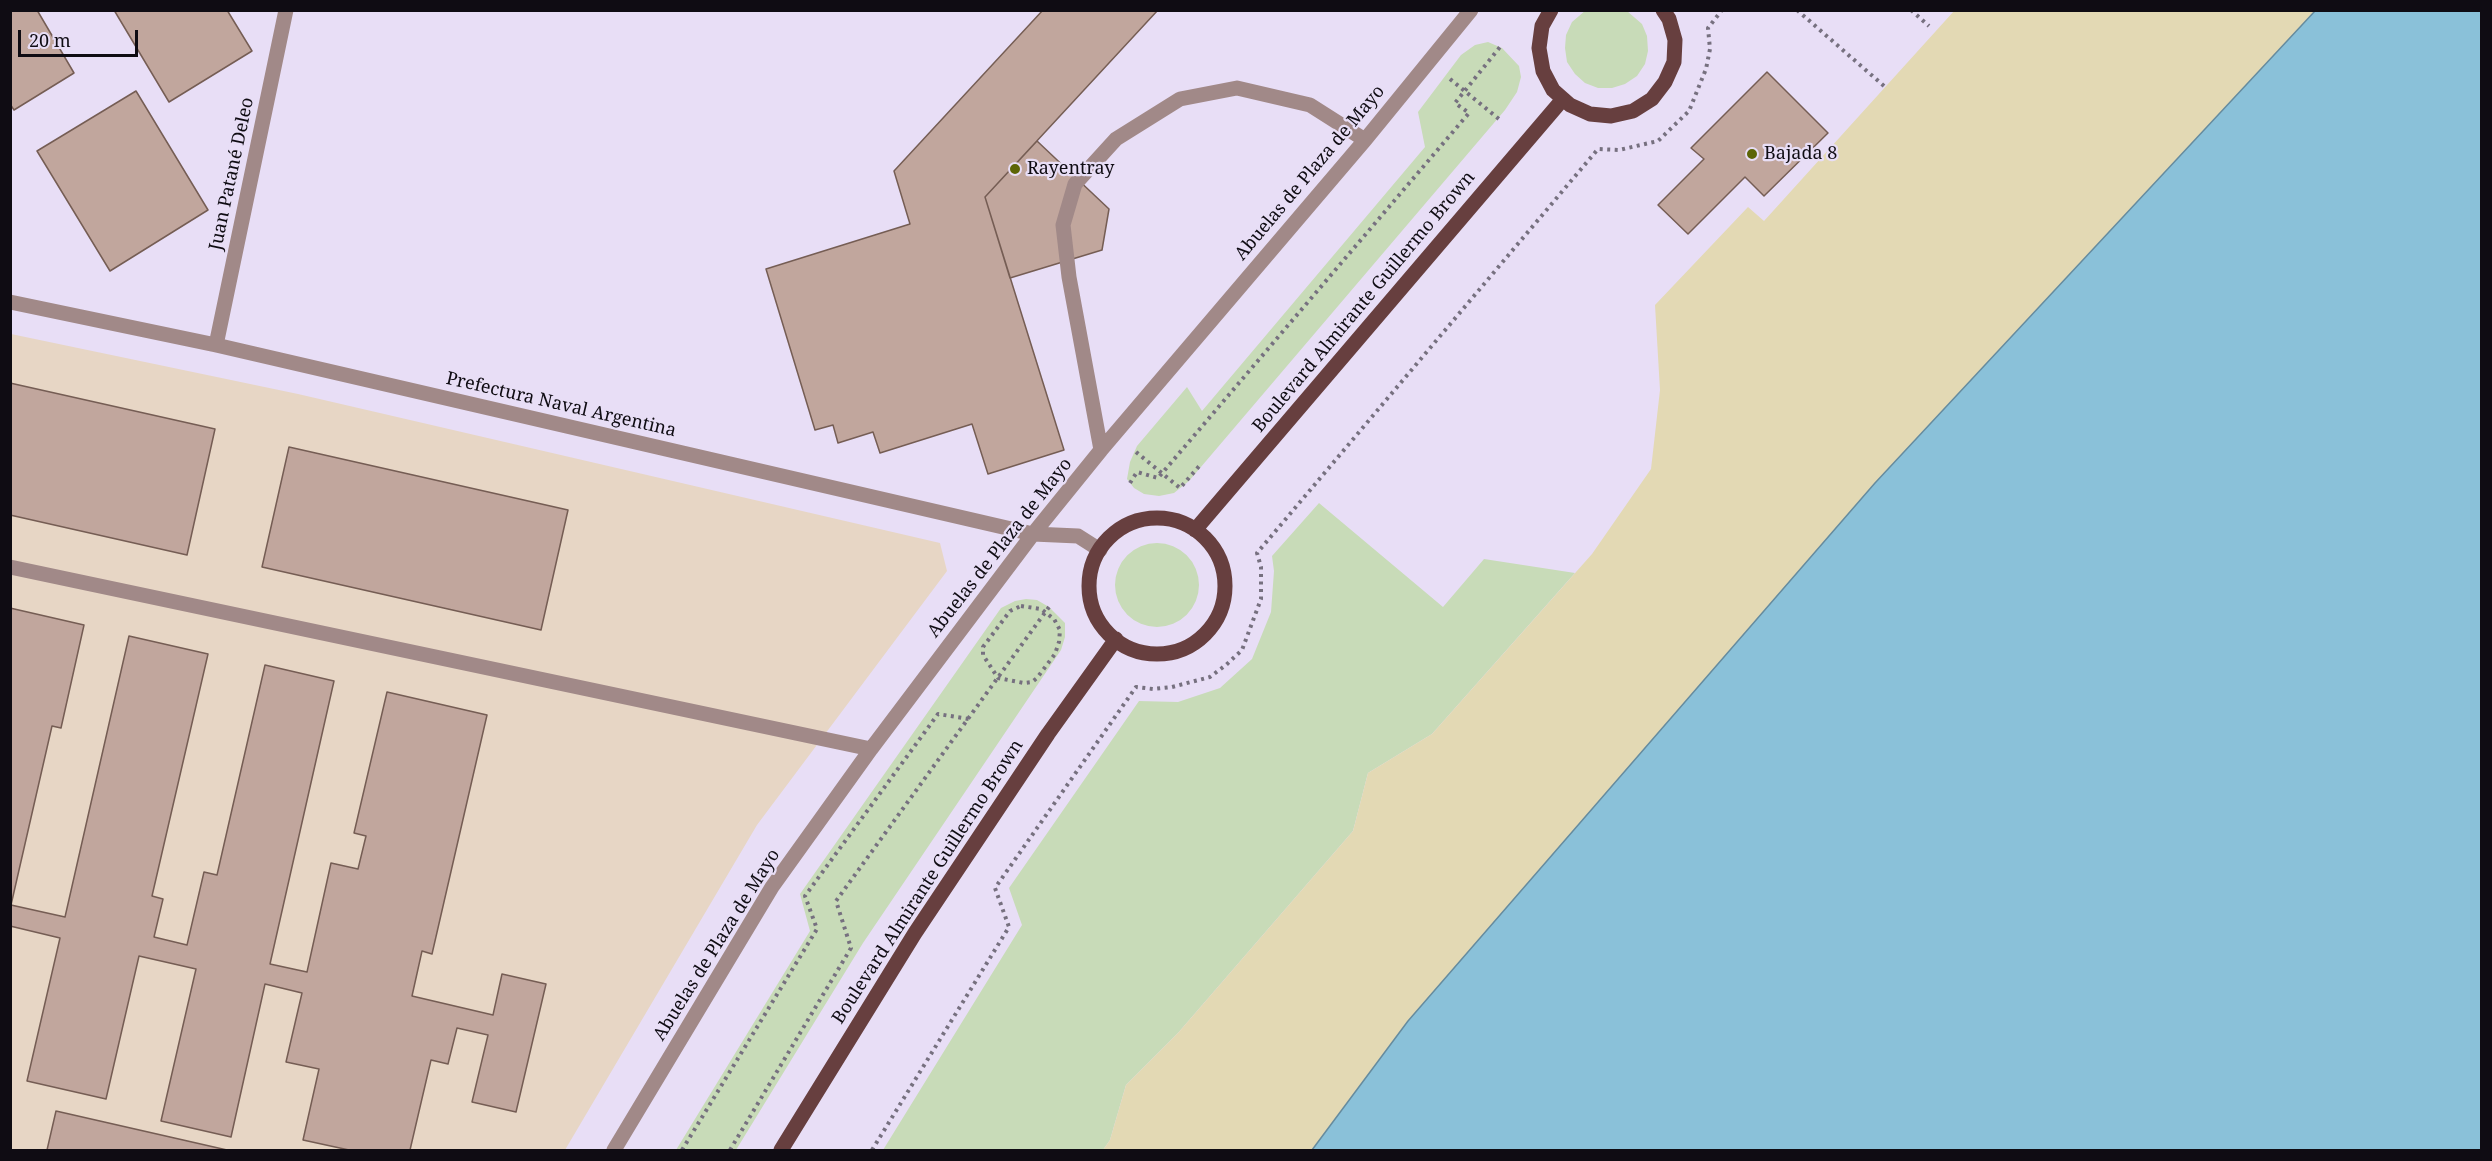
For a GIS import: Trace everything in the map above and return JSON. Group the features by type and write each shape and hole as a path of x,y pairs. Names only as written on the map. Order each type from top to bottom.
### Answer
{"main road":[{"path":"1551,10 1542,26 1539,48 1543,71 1553,90 1570,105 1590,114 1611,116 1633,111 1652,99 1665,82 1674,62 1675,40 1669,19 1663,10"},
{"name":"Boulevard Almirante Guillermo Brown","path":"1195,530 1563,99"},
{"path":"1165,518 1195,530 1206,538 1219,557 1225,578 1223,600 1216,621 1202,638 1183,649 1162,654 1140,652 1116,639 1104,628 1093,609 1089,586 1093,564 1100,550 1121,528 1142,519 1165,518"},
{"name":"Boulevard Almirante Guillermo Brown","path":"781,1150 915,933 1048,734 1116,639"}],"street":[{"name":"Juan Patané Deleo","path":"216,345 286,10"},
{"name":"Abuelas de Plaza de Mayo","path":"615,1150 772,887 871,749 1033,534 1101,450 1365,140 1471,10"},
{"path":"1101,450 1069,277 1063,225 1075,184 1116,139 1180,99 1237,88 1310,105 1365,140"},
{"name":"Prefectura Naval Argentina","path":"10,302 216,345 1033,534 1078,536 1100,550"},
{"path":"10,567 871,749"}],"path":[{"path":"872,1150 1010,927 995,888 1136,687 1153,689 1172,687 1210,677 1242,650 1261,599 1261,567 1257,553 1598,149 1619,150 1658,141 1689,111 1707,69 1710,49 1708,28 1722,10"},
{"path":"1797,10 1884,86"},
{"path":"1911,10 1929,26"},
{"path":"1130,483 1137,472 1158,478 1468,113 1455,104 1500,47"},
{"path":"1447,76 1499,119"},
{"path":"1162,473 1180,488 1201,464"},
{"path":"1021,606 1032,606 1046,613 1054,619 1060,630 1059,642 1047,665 1032,682 1024,684 998,678 983,655 983,647 1010,611 1021,606"},
{"path":"730,1150 851,948 836,901 1049,607"},
{"path":"682,1150 817,929 805,896 938,714 969,719"}],"shaded area":[{"path":"11,334 298,394 940,543 947,571 757,825 565,1150 11,1150"}],"green space":[{"path":"1586,10 1627,11 1642,24 1647,36 1648,51 1645,64 1637,76 1625,84 1612,88 1598,88 1585,83 1567,62 1566,35 1572,22"},
{"path":"1488,42 1502,48 1519,66 1521,77 1517,92 1505,110 1189,481 1174,493 1159,496 1144,494 1134,488 1127,479 1130,462 1137,446 1187,387 1202,411 1425,147 1418,112 1461,55 1475,45"},
{"path":"1319,503 1443,607 1484,559 1575,573 1432,734 1368,773 1353,831 1178,1033 1126,1085 1110,1140 1103,1150 883,1150 1022,925 1009,888 1139,701 1178,702 1220,688 1252,659 1271,612 1274,571 1272,556"},
{"path":"1157,543 1173,546 1187,555 1196,569 1199,585 1196,601 1187,615 1173,624 1157,627 1141,624 1127,615 1118,601 1115,585 1118,569 1127,555 1141,546"},
{"path":"1037,600 1049,607 1065,623 1065,637 1061,650 863,943 736,1150 676,1150 810,931 800,894 1001,608 1015,601"}],"sand":[{"path":"1954,11 2315,11 1875,483 1408,1021 1312,1150 1103,1150 1110,1140 1126,1085 1178,1033 1353,831 1368,773 1432,734 1592,554 1651,469 1660,390 1655,305 1748,207 1764,221"}],"water":[{"path":"2315,11 2481,11 2481,1150 1312,1150 1408,1021 1875,483"}],"building":[{"path":"10,10 37,10 74,73 14,110 10,104"},
{"path":"114,10 227,10 252,51 169,102"},
{"path":"1043,10 1158,10 985,197 1064,450 988,474 972,424 880,453 873,432 838,443 833,425 815,430 766,269 910,224 894,171"},
{"name":"Bajada 8","path":"1767,72 1828,133 1764,196 1745,177 1688,234 1658,205 1704,159 1691,148"},
{"path":"136,91 208,210 110,271 37,151"},
{"path":"1037,141 1109,209 1102,250 1010,278 985,197"},
{"path":"10,383 215,429 187,555 10,515"},
{"path":"289,447 568,510 541,630 262,567"},
{"path":"10,608 84,625 61,728 52,726 11,905 65,917 129,636 208,654 152,896 163,899 154,937 187,945 204,872 217,875 265,665 334,681 270,964 307,972 331,863 358,869 366,836 354,833 387,692 487,715 432,954 422,951 412,996 493,1015 502,974 546,984 516,1112 472,1102 488,1035 457,1028 448,1064 431,1060 410,1150 349,1150 303,1140 319,1069 286,1062 302,993 265,984 231,1137 161,1121 196,969 139,956 106,1099 27,1081 60,938 10,926"},
{"path":"56,1111 227,1150 47,1150"}],"place":[{"name":"Bajada 8","path":"1752,154"},
{"name":"Rayentray","path":"1015,169"}]}
